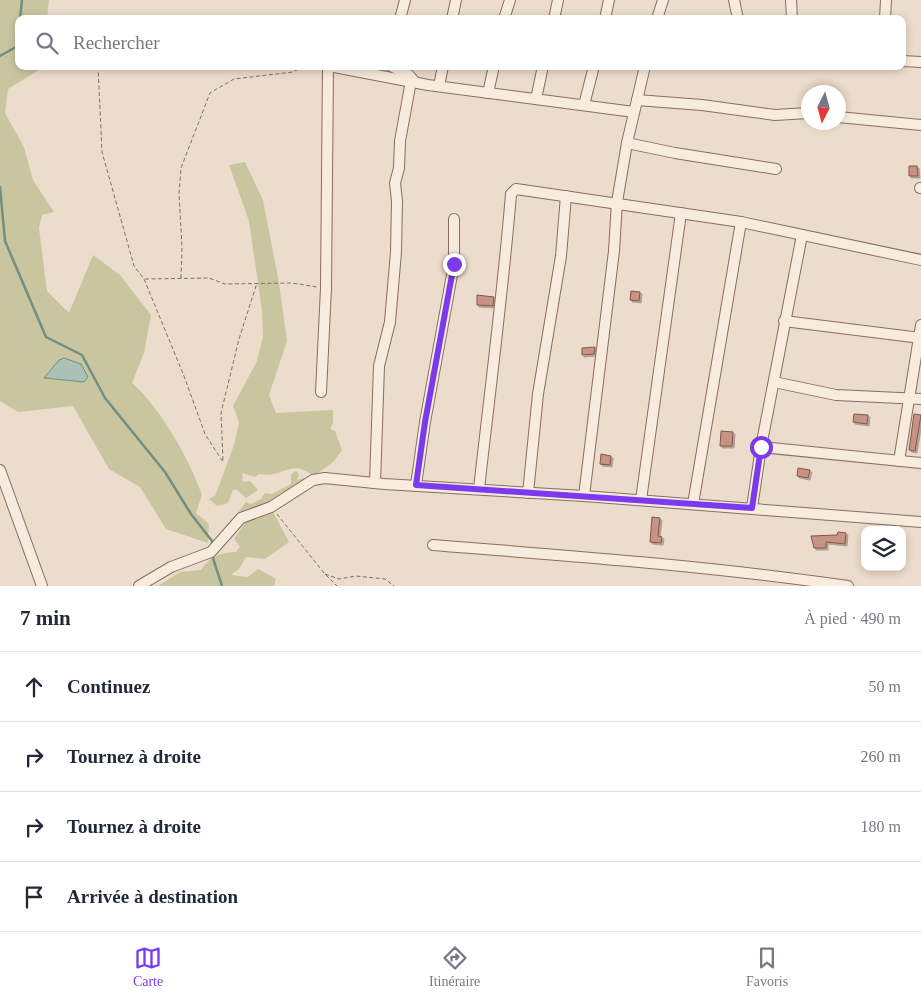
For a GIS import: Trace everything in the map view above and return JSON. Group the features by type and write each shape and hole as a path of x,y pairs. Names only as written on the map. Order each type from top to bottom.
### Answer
{"street":[{"path":"401,15 405,0"},
{"path":"453,15 456,0"},
{"path":"505,15 510,0"},
{"path":"555,15 558,0"},
{"path":"606,15 609,0"},
{"path":"658,15 663,0"},
{"path":"734,0 737,15"},
{"path":"791,0 792,15"},
{"path":"886,0 886,15"},
{"path":"906,61 921,62"},
{"path":"321,392 326,288 328,70"},
{"path":"351,70 439,86 634,112"},
{"path":"375,483 379,366 390,322 396,252 397,201 395,182 413,81 409,74 400,70"},
{"path":"439,86 442,70"},
{"path":"488,93 493,70"},
{"path":"536,99 541,70"},
{"path":"584,105 593,70"},
{"path":"584,496 614,251 617,202 626,143 644,70"},
{"path":"637,100 702,105 775,115 801,113"},
{"path":"846,118 921,125"},
{"path":"626,143 675,153 776,168"},
{"path":"479,489 491,368 506,256 511,194 516,189 617,202 741,222 921,260"},
{"path":"528,493 538,394 561,256 566,196"},
{"path":"641,500 681,213"},
{"path":"416,485 428,405 454,264 454,219"},
{"path":"693,504 741,222"},
{"path":"752,508 784,321 802,236"},
{"path":"784,321 920,338"},
{"path":"899,461 921,325"},
{"path":"774,382 836,395 921,399"},
{"path":"761,447 921,463"},
{"path":"0,470 42,586"},
{"path":"139,586 171,567 211,552 241,518 271,507 318,478 752,508 921,522"},
{"path":"433,545 612,558 777,575 848,586"}],"path":[{"path":"98,70 102,152 134,266 144,279 184,376 205,434 223,462 221,413 239,339 257,283"},
{"path":"181,278 182,247 178,194 181,168 210,93 234,79 297,70"},
{"path":"144,279 209,278 225,284 292,283 326,288"},
{"path":"271,507 324,573 337,586"},
{"path":"324,573 339,579 356,576 385,580 394,586"}],"shaded area":[{"path":"0,0 49,0 47,15 15,15 15,70 39,70 8,89 5,113 24,147 33,180 54,212 42,215 39,228 47,291 69,313 93,255 120,275 151,315 144,353 132,383 164,420 182,450 202,495 196,513 209,524 208,543 166,529 140,487 109,469 73,406 18,412 0,401"},
{"path":"245,162 263,200 279,283 287,341 269,395 276,413 333,410 333,423 330,429 335,431 342,450 333,462 314,476 298,469 267,475 259,474 256,477 242,473 243,482 250,481 258,490 246,498 237,490 233,490 228,503 217,506 209,499 215,496 234,445 239,422 233,406 257,361 263,337 262,311 249,221 229,165"},
{"path":"64,358 81,364 88,377 84,382 44,378 59,360"},
{"path":"296,471 299,474 297,480 304,478 305,481 270,505 238,513 246,502 251,504 261,499 265,493 272,494 291,484 291,474"},
{"path":"272,510 289,542 265,559 246,557 239,569 231,575 248,577 258,569 276,579 274,586 158,586 180,572 201,570 208,561 216,556 236,552 240,547 234,539 251,514"}],"building":[{"path":"909,166 917,166 918,176 909,176"},
{"path":"631,291 640,292 639,301 630,300"},
{"path":"477,295 494,297 493,306 477,305"},
{"path":"595,347 594,354 582,355 582,348"},
{"path":"854,414 868,415 867,424 853,422"},
{"path":"914,414 921,415 915,451 909,450"},
{"path":"721,431 733,432 732,446 720,446"},
{"path":"601,454 611,456 610,465 600,464"},
{"path":"798,468 810,470 808,478 797,476"},
{"path":"652,517 660,518 658,536 662,537 661,543 650,542"},
{"path":"838,532 846,533 845,544 826,542 826,548 814,548 811,536 837,535"}],"waterway":[{"path":"20,15 22,0"},
{"path":"0,56 15,48"},
{"path":"0,187 5,241 46,337 82,355 105,398 165,472 191,514 212,541 212,545"},
{"path":"212,555 222,586"}],"route":[{"path":"454,264 425,422 416,485 752,508 761,447"}]}
